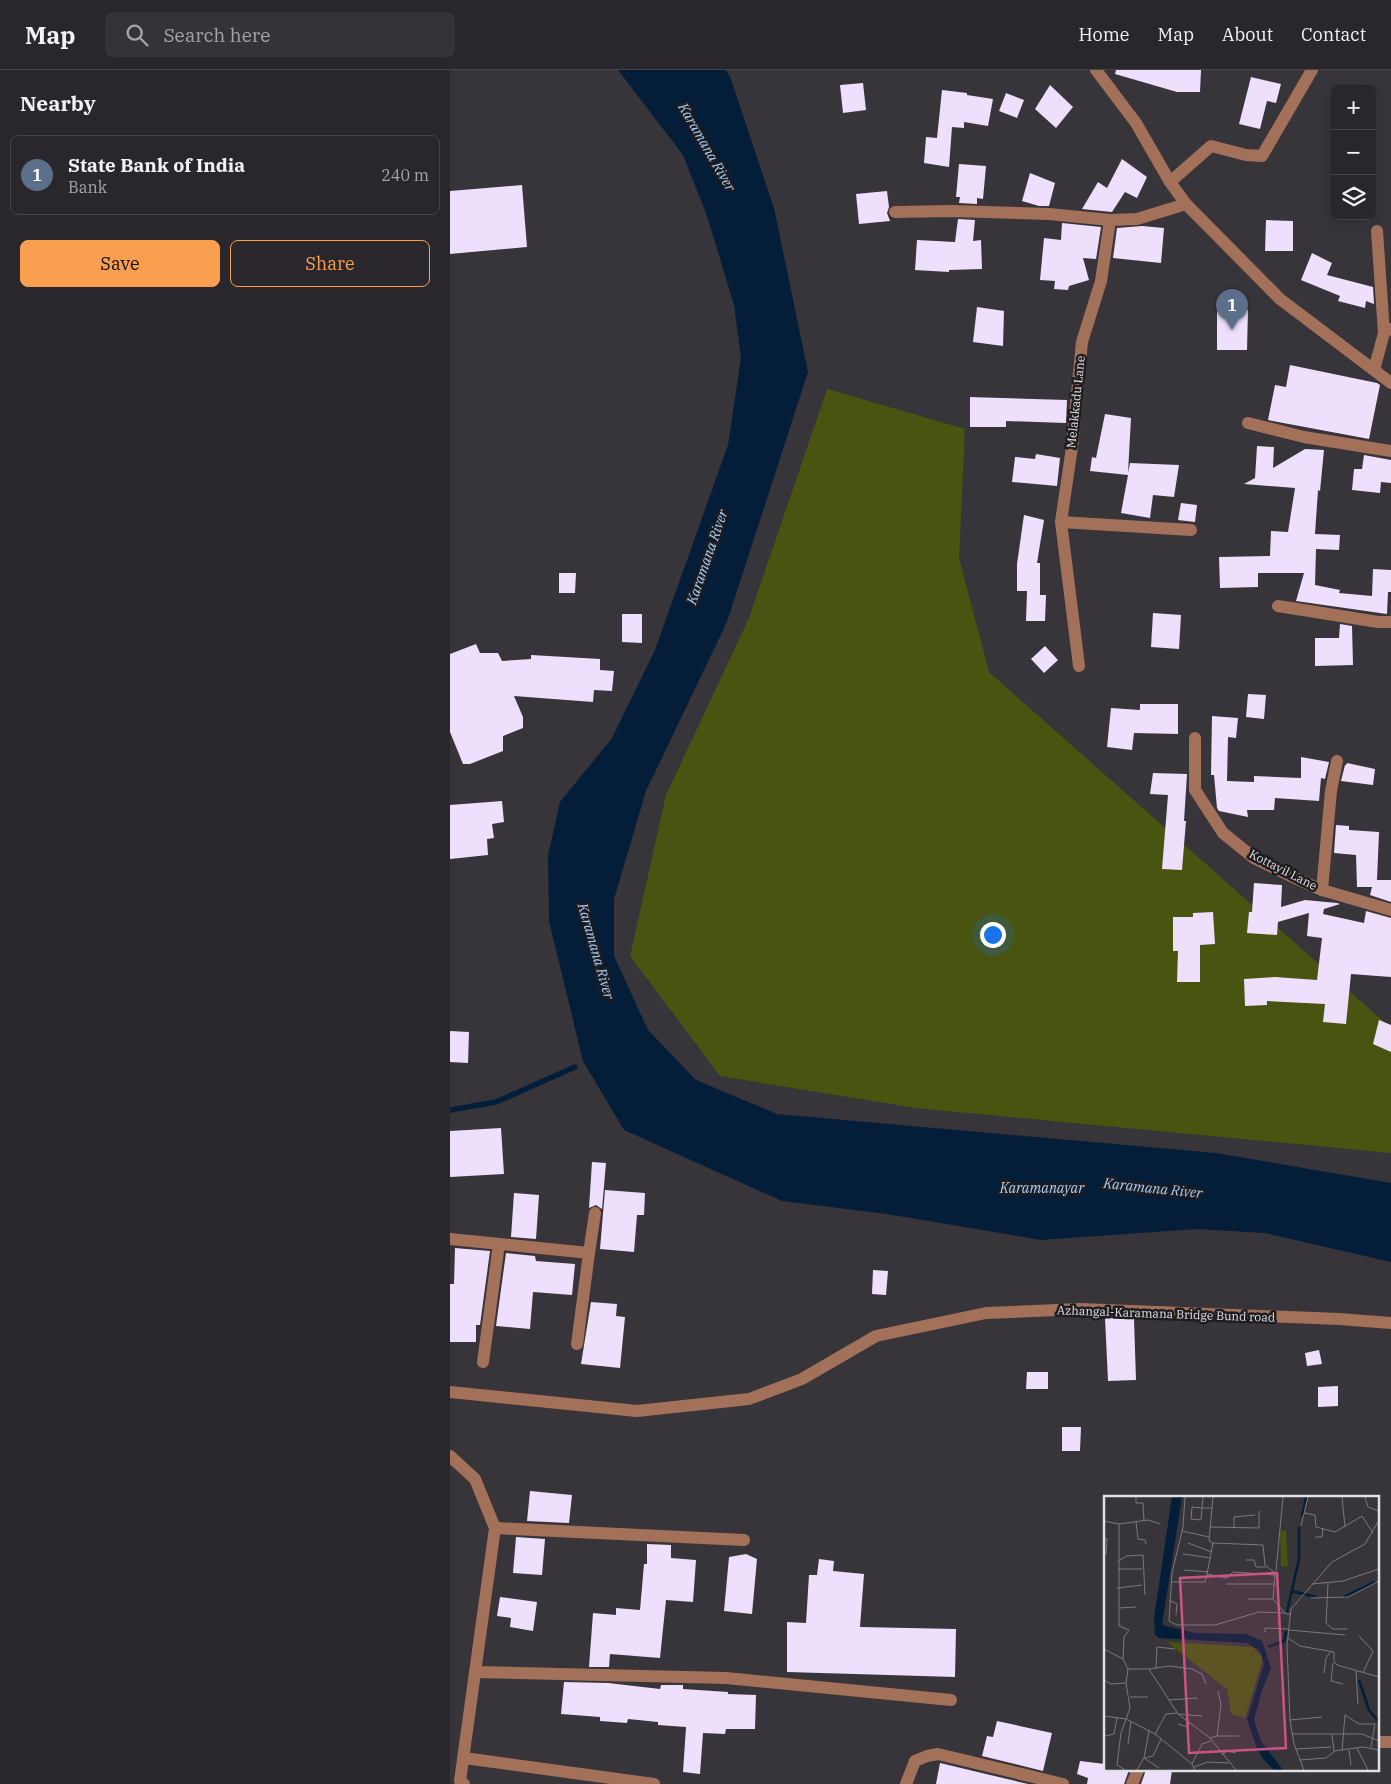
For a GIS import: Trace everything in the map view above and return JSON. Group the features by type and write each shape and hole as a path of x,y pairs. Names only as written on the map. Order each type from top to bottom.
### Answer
{"street":[{"path":"1096,70 1136,123 1170,182 1186,204 1280,299 1391,383"},
{"path":"1170,182 1211,146 1246,155 1262,156 1312,70"},
{"path":"894,212 1049,214 1110,220 1137,220 1186,204"},
{"name":"Melakkadu Lane","path":"1079,666 1061,522 1072,447 1082,342 1101,281 1110,220"},
{"path":"1374,370 1388,330 1377,231"},
{"path":"1248,423 1304,438 1391,451"},
{"path":"1061,522 1190,530"},
{"path":"1278,606 1378,622 1391,622"},
{"name":"Kottayil Lane","path":"1195,738 1195,790 1223,833 1254,858 1322,890 1391,910"},
{"path":"1322,890 1330,791 1336,761"},
{"path":"577,1344 595,1213"},
{"path":"450,1239 589,1253"},
{"path":"484,1362 499,1244"},
{"name":"Azhangal-Karamana Bridge Bund road","path":"450,1392 637,1412 749,1399 802,1379 876,1336 986,1314 1080,1309 1340,1319 1391,1323"},
{"path":"450,1456 475,1479 495,1528 460,1781 464,1784"},
{"path":"495,1528 744,1540"},
{"path":"475,1672 726,1678 951,1700"},
{"path":"1378,1742 1391,1742"},
{"path":"906,1784 915,1761 926,1756 938,1754 1063,1784"},
{"path":"464,1758 654,1784"},
{"path":"1132,1784 1137,1772"}],"green space":[{"path":"827,389 965,429 959,558 989,672 1391,1028 1391,1153 915,1108 720,1076 630,956 666,795 749,618"}],"water":[{"name":"Karamanayar","path":"618,70 726,70 731,79 774,208 808,372 727,622 646,791 614,899 614,956 648,1030 696,1080 777,1114 1216,1153 1391,1183 1391,1262 1265,1233 1197,1229 1041,1240 887,1214 782,1201 624,1130 583,1061 549,921 548,855 560,802 612,738 655,650 728,445 741,358 734,305 707,216 683,155"}],"building":[{"path":"1116,70 1201,70 1200,92 1177,92 1115,74"},
{"path":"1251,77 1281,84 1276,103 1267,101 1260,129 1239,124"},
{"path":"863,83 866,110 843,113 840,85"},
{"path":"1050,85 1073,107 1056,128 1035,109"},
{"path":"942,90 993,99 988,126 964,122 964,128 952,127 949,167 924,163 926,137 937,138"},
{"path":"1006,93 1024,100 1017,118 999,111"},
{"path":"1122,159 1147,177 1137,198 1125,192 1112,212 1082,209 1098,182 1107,188"},
{"path":"959,164 986,166 983,199 977,198 977,204 959,203 960,197 956,197"},
{"path":"1030,173 1055,183 1049,206 1039,206 1022,201"},
{"path":"522,185 527,247 450,254 450,191"},
{"path":"887,191 889,207 887,213 890,221 859,224 856,194"},
{"path":"958,219 975,220 973,241 981,240 982,269 949,270 949,272 915,270 917,240 955,242"},
{"path":"1266,220 1293,221 1293,251 1265,251"},
{"path":"1062,223 1101,227 1096,259 1083,258 1089,280 1069,286 1068,290 1054,289 1055,281 1040,280 1044,238 1061,240"},
{"path":"1142,226 1164,228 1161,263 1113,258 1117,228"},
{"path":"1312,253 1332,263 1327,275 1373,287 1374,304 1366,301 1365,308 1338,301 1340,296 1301,280"},
{"path":"977,307 1004,311 1003,346 973,342"},
{"path":"1217,310 1248,310 1247,350 1217,350"},
{"path":"1290,365 1380,385 1369,439 1268,420 1275,385 1286,387"},
{"path":"970,397 1067,400 1066,423 1006,421 1006,427 970,427"},
{"path":"1105,414 1131,418 1128,473 1130,463 1179,465 1174,497 1153,495 1150,518 1121,513 1128,475 1090,471 1092,457 1096,458"},
{"path":"1257,446 1274,447 1273,468 1305,449 1324,450 1320,491 1318,490 1315,534 1340,535 1339,550 1316,549 1315,585 1340,590 1339,593 1372,596 1373,569 1391,570 1391,592 1388,592 1387,614 1296,601 1304,573 1258,573 1258,587 1220,588 1219,557 1270,556 1271,531 1288,532 1295,488 1244,484 1255,478"},
{"path":"1036,454 1060,458 1057,486 1012,482 1015,457 1035,459"},
{"path":"1364,455 1391,460 1391,483 1381,482 1380,493 1352,490 1354,469 1362,469"},
{"path":"1181,503 1197,505 1195,522 1178,520"},
{"path":"1024,515 1044,520 1037,563 1040,563 1040,595 1046,595 1045,621 1026,621 1027,591 1017,591 1017,564"},
{"path":"559,573 576,573 575,593 559,593"},
{"path":"1153,613 1181,615 1179,649 1151,647"},
{"path":"622,614 642,614 642,643 622,642"},
{"path":"1340,624 1352,626 1353,665 1315,666 1315,638 1339,638"},
{"path":"476,644 480,653 498,653 502,661 531,659 531,655 600,659 600,670 614,671 612,691 594,690 593,702 514,696 523,717 523,728 503,736 503,751 470,764 463,764 450,732 450,654"},
{"path":"1045,646 1058,660 1044,673 1031,659"},
{"path":"1248,694 1266,695 1264,719 1246,717"},
{"path":"1140,704 1178,704 1178,734 1134,733 1132,750 1107,747 1111,708 1140,710"},
{"path":"1212,716 1238,718 1236,738 1228,737 1227,781 1254,782 1254,776 1301,778 1301,757 1329,762 1325,779 1321,778 1319,801 1275,798 1274,810 1247,810 1248,817 1219,811 1217,808 1214,775 1211,775"},
{"path":"1347,763 1375,769 1373,785 1341,781"},
{"path":"1153,773 1187,774 1182,870 1162,869 1168,795 1150,794"},
{"path":"502,801 504,822 492,824 494,838 487,839 488,855 450,859 450,805"},
{"path":"1336,825 1349,826 1349,830 1379,832 1377,880 1391,880 1391,902 1370,895 1372,887 1357,887 1356,855 1334,853"},
{"path":"1254,883 1282,885 1281,907 1305,900 1337,903 1340,904 1324,909 1323,914 1364,923 1366,911 1391,918 1391,977 1351,974 1346,1024 1323,1022 1325,1004 1267,1001 1267,1005 1245,1006 1244,979 1275,977 1317,980 1322,938 1307,936 1309,913 1278,922 1277,935 1247,933 1249,912 1252,912"},
{"path":"1213,912 1215,944 1200,945 1200,982 1177,982 1178,951 1173,951 1173,917 1193,917 1193,913"},
{"path":"1379,1020 1391,1025 1391,1052 1373,1044"},
{"path":"450,1031 469,1032 468,1063 450,1062"},
{"path":"501,1128 504,1174 450,1177 450,1131"},
{"path":"592,1162 606,1163 602,1209 596,1205 589,1208"},
{"path":"605,1190 645,1193 644,1215 637,1215 634,1252 600,1249"},
{"path":"514,1193 539,1195 536,1239 511,1237"},
{"path":"455,1248 490,1251 480,1325 476,1325 476,1342 450,1342 450,1284 454,1284"},
{"path":"506,1253 535,1256 536,1261 575,1264 572,1295 533,1292 530,1329 496,1326"},
{"path":"873,1270 888,1271 886,1295 872,1294"},
{"path":"591,1302 617,1304 616,1316 625,1317 620,1368 581,1364"},
{"path":"1105,1318 1134,1319 1136,1380 1108,1381"},
{"path":"1319,1350 1322,1364 1307,1366 1305,1353"},
{"path":"1027,1372 1048,1372 1048,1389 1026,1389"},
{"path":"1338,1386 1338,1406 1318,1407 1318,1387"},
{"path":"1062,1427 1081,1427 1080,1451 1062,1451"},
{"path":"530,1491 572,1495 569,1523 527,1521"},
{"path":"516,1537 545,1539 542,1575 513,1573"},
{"path":"647,1544 671,1545 671,1558 696,1560 693,1602 666,1600 660,1658 610,1654 609,1667 589,1667 593,1613 616,1615 616,1608 640,1610 644,1564 647,1564"},
{"path":"746,1554 757,1559 752,1614 724,1611 729,1557"},
{"path":"819,1559 834,1561 833,1571 864,1574 860,1627 956,1629 955,1677 787,1672 787,1622 806,1623 809,1575 817,1575"},
{"path":"500,1597 537,1602 533,1631 510,1627 511,1618 497,1616"},
{"path":"564,1682 608,1683 660,1689 661,1685 683,1685 683,1689 756,1695 755,1729 726,1729 725,1734 703,1733 700,1774 683,1772 686,1727 658,1725 658,1722 628,1719 627,1723 600,1721 600,1717 561,1714"},
{"path":"997,1721 1052,1733 1043,1771 982,1756 987,1736 993,1737"},
{"path":"1080,1761 1104,1764 1104,1772 1128,1772 1124,1784 1087,1784 1088,1778 1077,1774"},
{"path":"940,1763 1028,1784 936,1784"},
{"path":"1145,1772 1172,1772 1170,1784 1141,1784"}],"waterway":[{"path":"450,1110 496,1102 575,1067"}],"place":[{"name":"State Bank of India","path":"1232,330"}],"water label":[{"name":"Karamana River","path":"707,147"},
{"name":"Karamana River","path":"707,557"},
{"name":"Karamana River","path":"596,951"},
{"name":"Karamana River","path":"1153,1188"}]}
